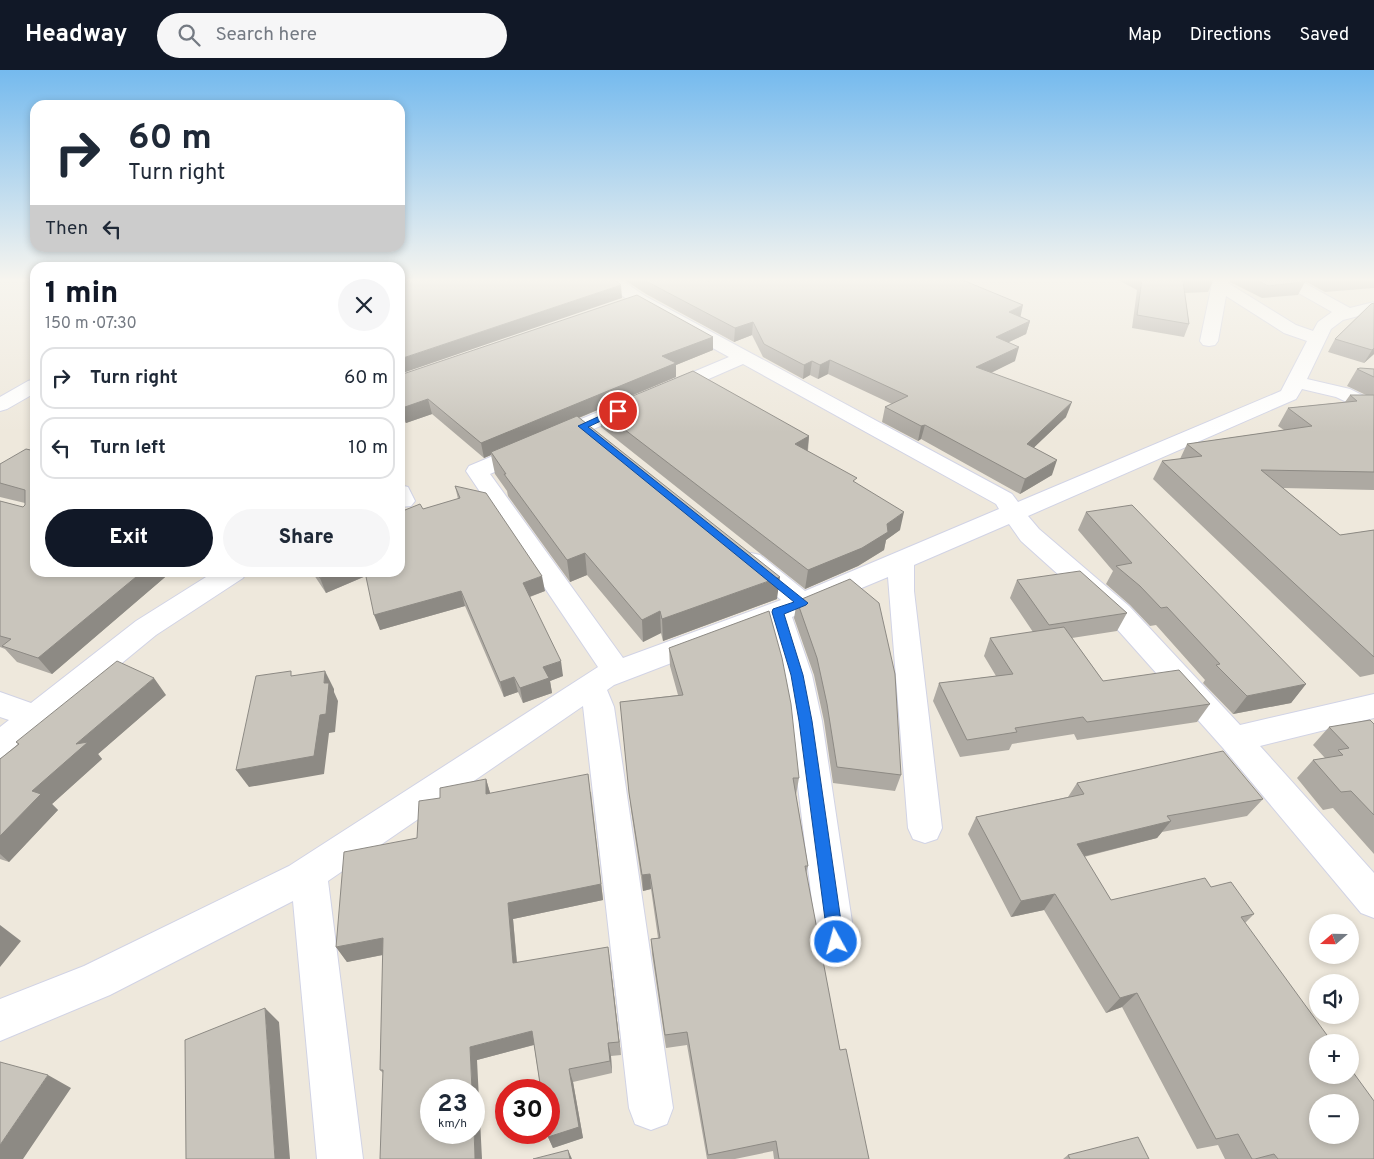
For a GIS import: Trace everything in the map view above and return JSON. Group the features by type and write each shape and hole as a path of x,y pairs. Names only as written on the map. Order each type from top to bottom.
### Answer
{"street":[{"path":"687,330 744,357 1004,499 1030,535 1119,613 1234,739 1374,900"},
{"path":"1209,341 1211,330"},
{"path":"1292,330 1317,338"},
{"path":"0,1020 96,981 309,873 602,680 790,607 1289,395 1322,330"},
{"path":"651,1108 597,699 602,680 477,471 744,357"},
{"path":"1326,389 1334,382 1348,377"},
{"path":"1296,382 1343,393 1374,409"},
{"path":"0,405 30,388"},
{"path":"582,426 605,445"},
{"path":"734,548 790,607 797,675 806,721 836,942"},
{"path":"901,560 901,591 925,828"},
{"path":"0,745 146,628 226,577"},
{"path":"0,704 35,717"},
{"path":"1234,739 1374,706"},
{"path":"309,873 340,1159"}],"building":[{"path":"405,330 487,330 405,357"},
{"path":"534,330 700,330 713,337 662,356 676,363 481,443 428,399 405,407 405,373"},
{"path":"757,330 1011,330 996,337 1019,347 976,367 1072,402 1027,444 1057,460 1025,479 925,425 921,426 885,407 908,396 830,360 820,365 812,361 804,365 764,344"},
{"path":"1344,330 1374,330 1374,348 1372,350 1335,339"},
{"path":"1357,369 1374,369 1374,377"},
{"path":"693,371 809,436 795,444 857,478 853,481 904,512 887,524 888,532 862,548 808,570 599,410"},
{"path":"1350,395 1374,395 1374,472 1261,470 1340,535 1374,530 1374,657 1162,461 1202,456 1187,444 1312,426 1288,408 1357,401"},
{"path":"577,416 780,577 662,619 660,611 642,620 585,553 567,560 504,474 506,474 491,452"},
{"path":"26,449 30,450 30,577 136,577 38,658 2,646 11,639 0,636 0,501 23,507 25,505 25,490 0,483 0,464"},
{"path":"455,486 486,493 542,576 523,583 561,661 543,667 549,678 520,688 514,677 500,682 461,591 374,615 366,577 405,577 405,510 420,504 423,509 460,498"},
{"path":"1132,505 1306,684 1247,696 1216,665 1220,664 1167,607 1161,608 1140,586 1116,566 1132,563 1086,512"},
{"path":"1080,571 1127,613 1049,625 1017,580"},
{"path":"850,579 879,603 895,674 901,775 837,767 827,704 817,658 797,601"},
{"path":"769,611 782,658 791,704 799,778 793,778 808,866 805,866 840,1050 846,1049 869,1159 779,1159 776,1141 708,1155 687,1032 665,1035 651,939 660,938 650,874 642,875 629,793 620,702 683,695 669,648"},
{"path":"1064,627 1103,681 1179,670 1210,704 1087,722 1083,717 1015,728 1017,732 967,740 939,683 1013,674 990,638"},
{"path":"117,661 154,678 76,744 88,742 32,791 41,794 0,836 0,759 19,744 16,742"},
{"path":"291,671 291,676 325,671 324,683 329,683 326,714 320,715 314,756 236,770 256,676"},
{"path":"1370,720 1374,724 1374,815 1351,791 1341,792 1313,760 1343,755 1338,750 1349,748 1329,727"},
{"path":"1223,751 1263,799 1167,816 1171,821 1077,844 1111,900 1205,878 1211,887 1231,882 1254,914 1241,917 1309,1010 1309,1024 1319,1024 1326,1034 1309,1034 1309,1084 1359,1084 1359,1080 1374,1101 1374,1159 1278,1159 1274,1154 1252,1159 1238,1134 1216,1139 1137,993 1120,998 1055,894 1021,901 976,817 1084,794 1077,783"},
{"path":"588,774 601,884 508,903 513,963 608,947 619,1042 608,1043 610,1061 569,1069 579,1127 560,1133 560,1079 539,1079 532,1031 470,1047 471,1079 420,1079 420,1144 475,1144 475,1159 380,1159 383,1070 380,1070 383,938 336,947 344,852 417,838 419,801 440,798 440,788 486,779 486,794"},
{"path":"265,1008 275,1159 186,1159 185,1040"},
{"path":"0,1062 48,1075 0,1145"},
{"path":"1138,1137 1149,1159 1070,1159 1068,1155"},
{"path":"568,1150 570,1159 533,1159"}],"route":[{"path":"618,411 582,426 802,603 777,612 797,675 806,721 836,942"}]}
